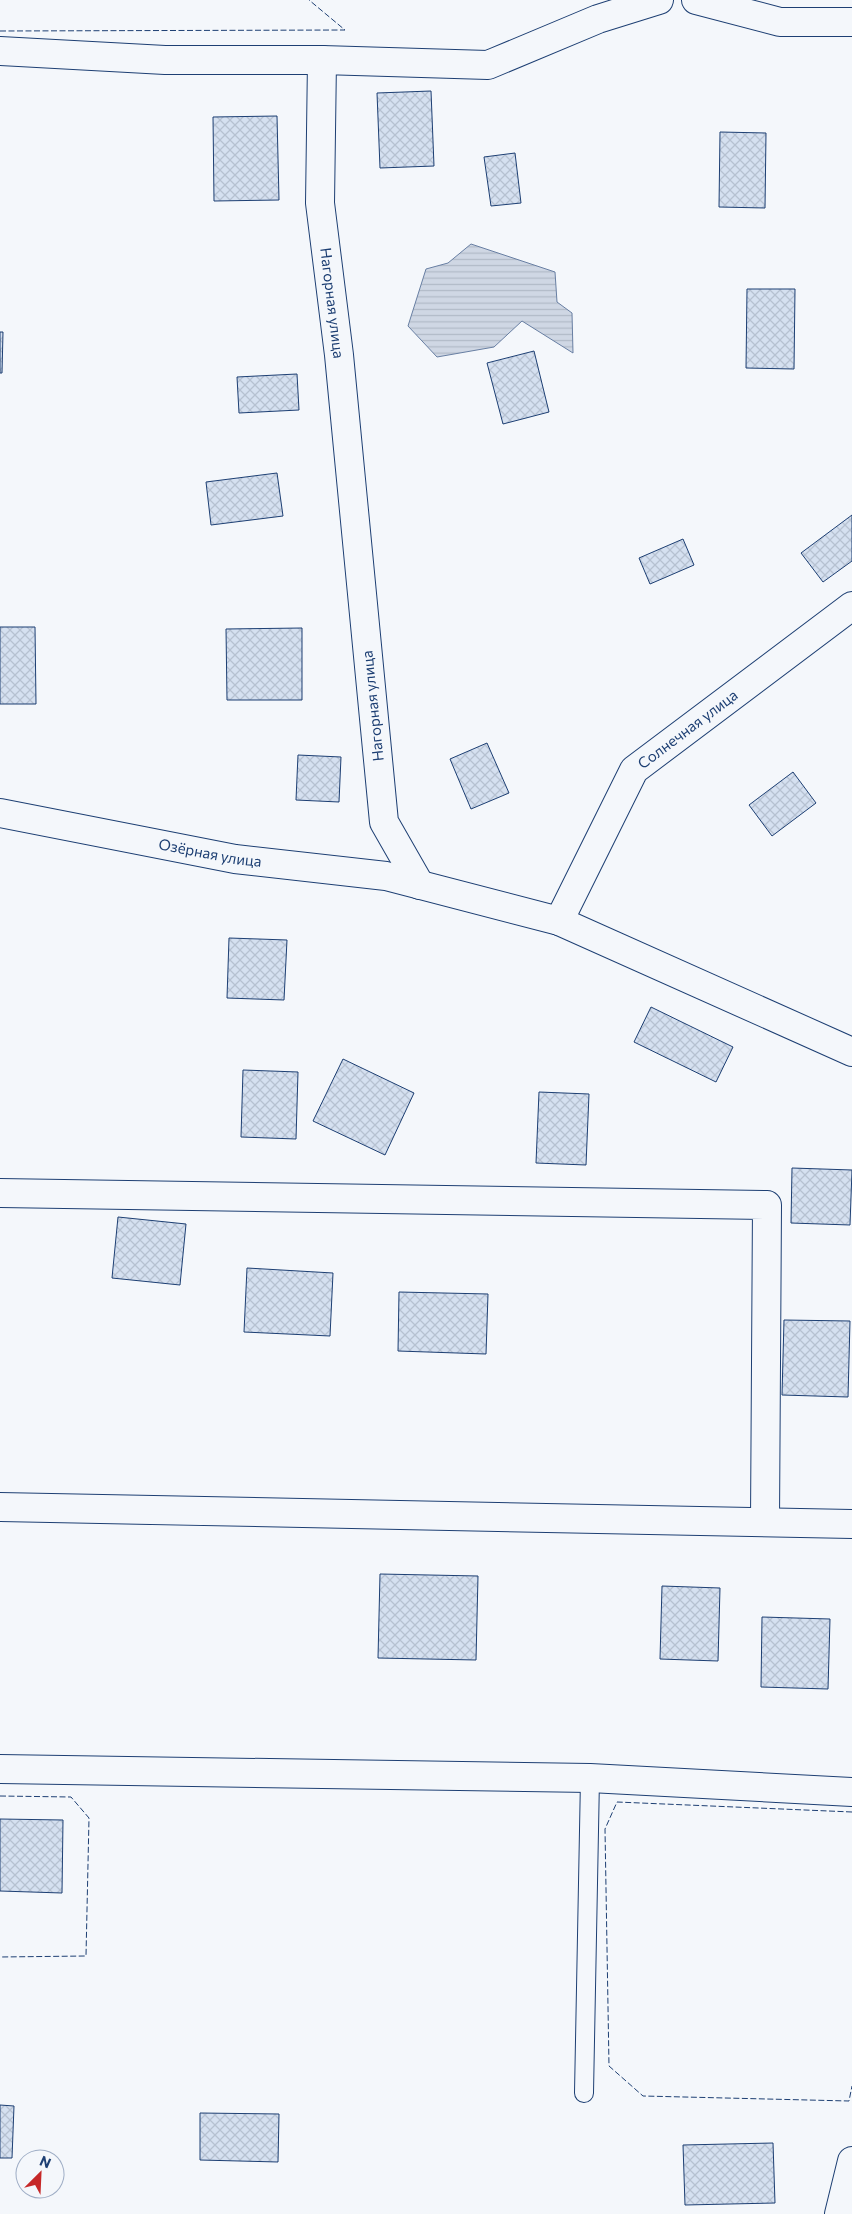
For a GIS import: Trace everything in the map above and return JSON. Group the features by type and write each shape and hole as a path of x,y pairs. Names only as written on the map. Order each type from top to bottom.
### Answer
{"street":[{"path":"0,51 165,60 322,60 488,65 598,19 659,0"},
{"path":"696,0 780,22 852,22"},
{"name":"Нагорная улица","path":"322,60 320,203 340,355 384,822 420,884"},
{"name":"Солнечная улица","path":"559,921 634,770 852,606"},
{"name":"Озёрная улица","path":"0,813 235,859 386,876 559,921 852,1052"},
{"path":"0,1193 768,1205 764,1521"},
{"path":"0,1507 852,1524"},
{"path":"0,1769 410,1777 590,1778 852,1792"},
{"path":"839,2214 852,2161"}],"lane":[{"path":"584,2093 590,1778"}],"shaded area":[{"path":"471,244 555,272 557,302 572,313 573,353 522,321 494,347 437,357 408,326 426,269 448,263"}],"building":[{"path":"431,91 434,166 380,168 377,93"},
{"path":"277,116 279,200 214,201 213,117"},
{"path":"720,132 766,133 765,208 719,207"},
{"path":"515,153 521,203 491,206 484,157"},
{"path":"747,289 795,289 794,369 746,368"},
{"path":"0,332 3,332 2,373 0,373"},
{"path":"534,351 549,412 503,424 487,363"},
{"path":"297,374 299,410 239,413 237,377"},
{"path":"277,473 283,516 211,525 206,482"},
{"path":"852,515 852,561 823,582 801,553"},
{"path":"683,539 694,565 650,584 639,558"},
{"path":"0,627 35,627 36,704 0,704"},
{"path":"302,628 302,700 227,700 226,629"},
{"path":"487,743 509,793 471,809 450,759"},
{"path":"298,755 341,757 339,802 296,800"},
{"path":"793,772 816,803 772,836 749,805"},
{"path":"229,938 287,940 284,1000 227,998"},
{"path":"651,1007 733,1047 716,1082 634,1042"},
{"path":"343,1059 414,1093 385,1155 313,1121"},
{"path":"243,1070 298,1072 296,1139 241,1137"},
{"path":"539,1092 589,1094 586,1165 536,1163"},
{"path":"792,1168 852,1170 850,1225 791,1223"},
{"path":"118,1217 186,1224 180,1285 112,1278"},
{"path":"247,1268 333,1273 330,1336 244,1332"},
{"path":"399,1292 488,1294 486,1354 398,1351"},
{"path":"784,1320 850,1321 848,1397 782,1395"},
{"path":"380,1574 478,1576 476,1660 378,1658"},
{"path":"662,1586 720,1588 718,1661 660,1659"},
{"path":"762,1617 830,1619 828,1689 761,1687"},
{"path":"0,1819 63,1820 62,1893 0,1891"},
{"path":"0,2105 14,2106 12,2158 0,2158"},
{"path":"200,2113 279,2114 278,2162 200,2160"},
{"path":"773,2143 775,2203 685,2205 683,2145"}],"fence":[{"path":"0,31 345,30 309,0"},
{"path":"0,1796 71,1797 89,1818 86,1956 0,1957"},
{"path":"852,1812 617,1802 605,1829 609,2066 643,2096 849,2101 852,2086"}]}
